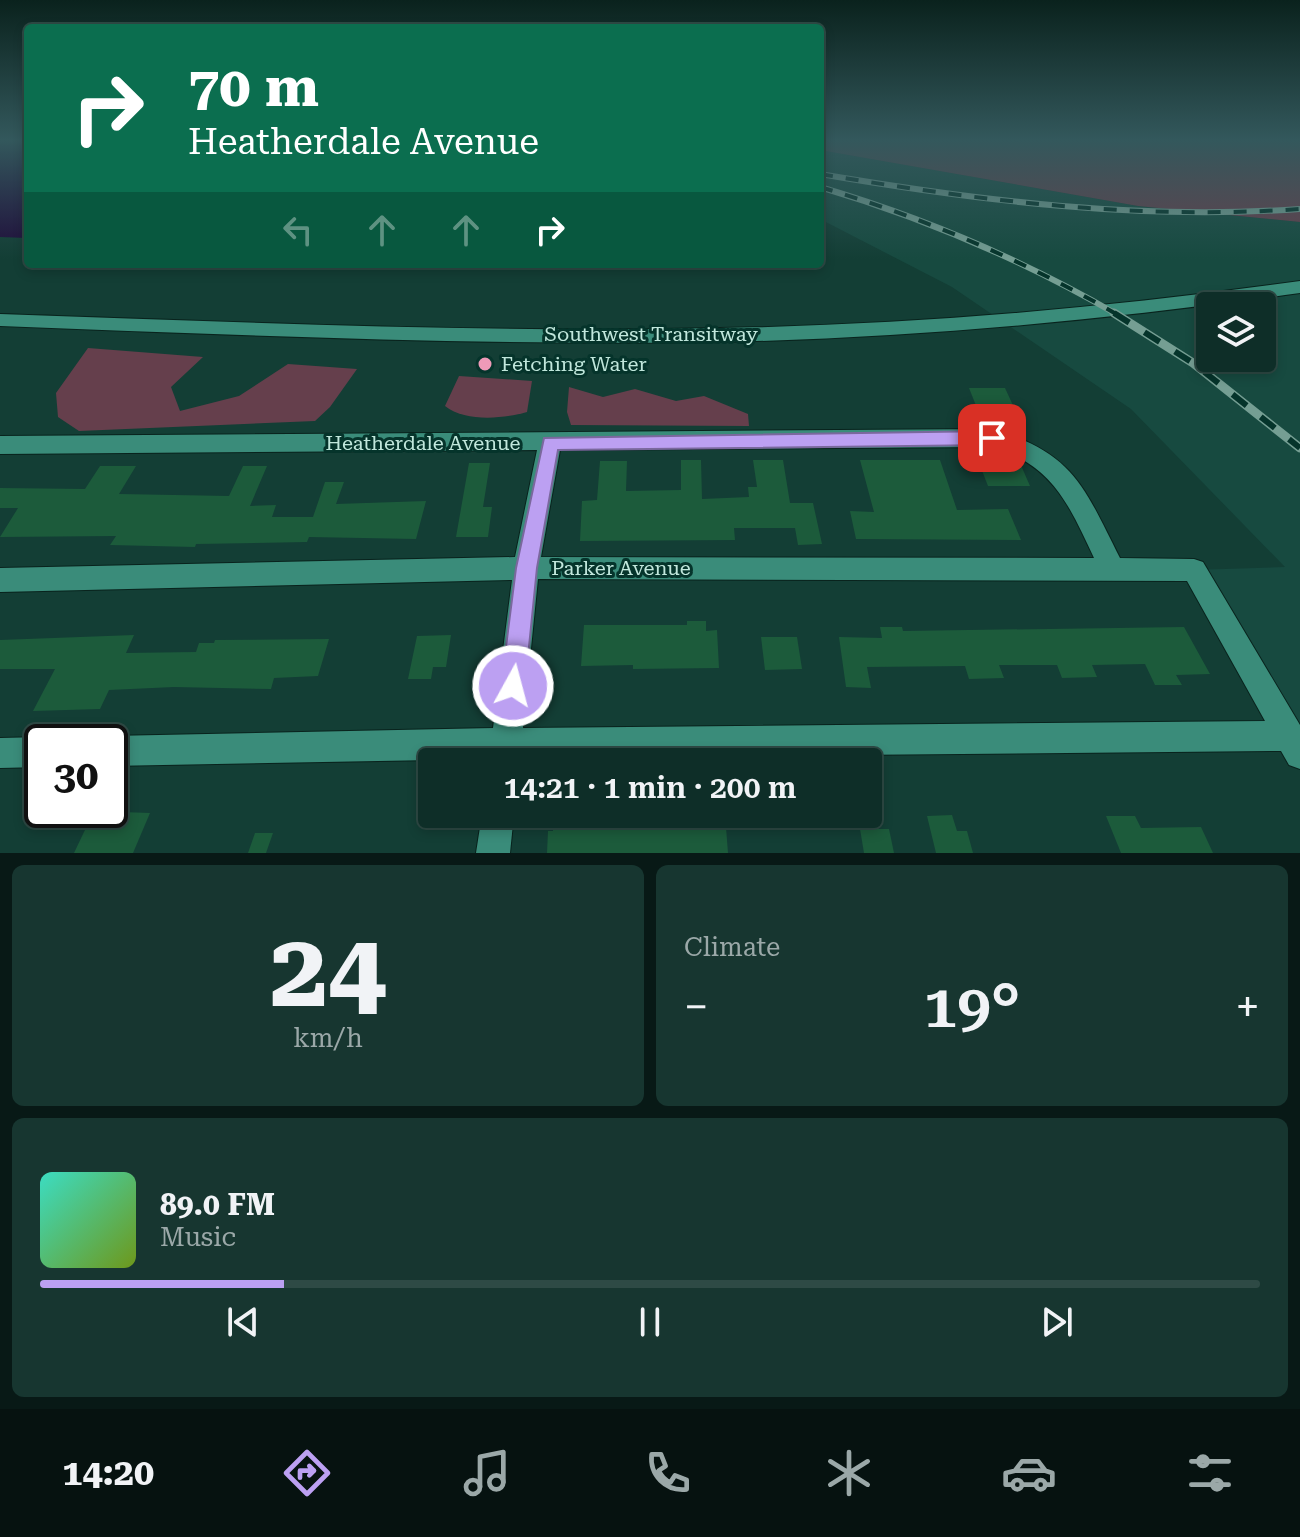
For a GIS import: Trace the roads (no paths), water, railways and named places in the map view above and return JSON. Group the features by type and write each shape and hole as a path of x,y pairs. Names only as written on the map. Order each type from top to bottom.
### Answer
{"street":[{"name":"Southwest Transitway","path":"0,320 432,334 719,335 1054,317 1300,287"},
{"name":"Heatherdale Avenue","path":"0,445 992,438 1036,453 1062,474 1113,570"},
{"path":"506,748 526,568 550,443"},
{"name":"Parker Avenue","path":"0,580 526,568 1194,570 1295,745"},
{"path":"882,749 1295,745"},
{"path":"128,751 418,753"},
{"path":"0,753 24,752"},
{"path":"493,853 496,828"}],"railway":[{"path":"859,180 999,200 1119,210 1239,212 1300,209"},
{"path":"824,188 898,212 973,242 1046,276 1118,315"},
{"path":"1114,313 1193,363 1300,448"}],"place":[{"name":"Fetching Water","path":"485,364"}]}
